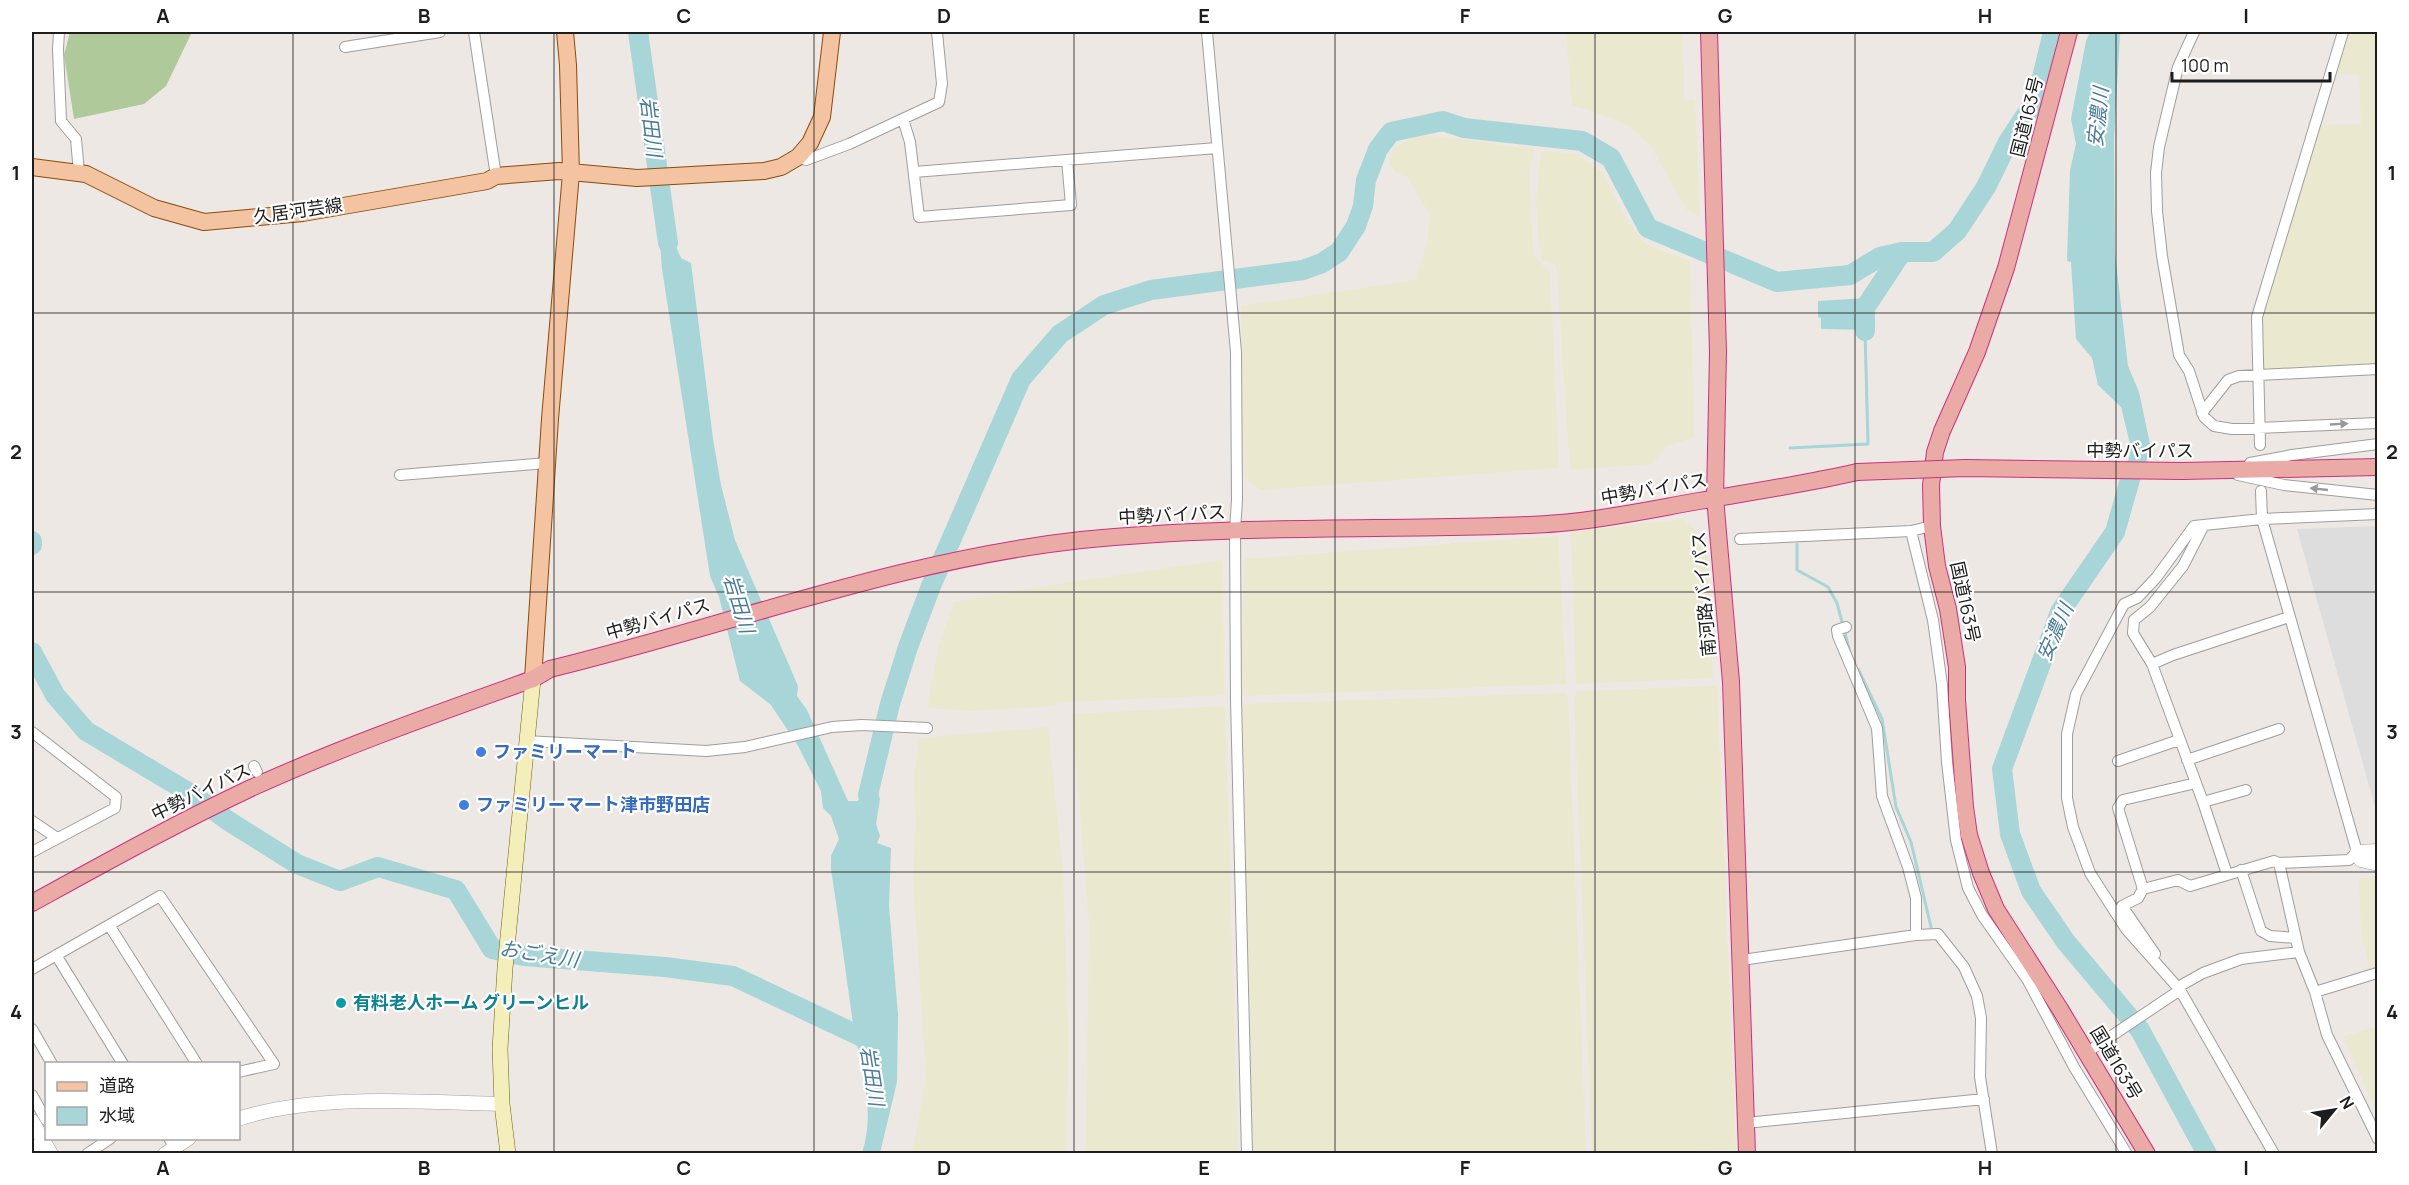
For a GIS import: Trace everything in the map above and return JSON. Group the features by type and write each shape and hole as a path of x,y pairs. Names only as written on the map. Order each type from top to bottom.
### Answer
{"highway":[{"name":"南河路バイパス","path":"1709,32 1717,291 1715,498 1731,682 1747,1154"},
{"name":"国道163号","path":"2069,32 2044,133 2006,268 1977,352 1935,452 1931,485 1932,526 1937,566 1954,639 1965,807 1974,855 1996,909 2091,1050 2147,1154"},
{"name":"中勢バイパス","path":"32,903 169,829 251,789 390,731 533,679 550,669 815,595 914,570 988,555 1078,541 1234,530 1481,527 1562,523 1777,489 1857,472 1965,468 2182,471 2378,467"}],"main road":[{"path":"508,1154 502,1104 500,1049 505,968 533,679 547,463 571,173 565,32"},
{"path":"798,157 810,143 822,117 832,32"},
{"name":"久居河芸線","path":"32,167 86,174 154,208 204,222 303,213 487,182 496,176 559,171 637,178 764,171 781,167 798,157"}],"street":[{"path":"59,32 61,121 76,139 79,173"},
{"path":"345,47 440,32"},
{"path":"474,32 496,176"},
{"path":"798,157 806,160 849,144 939,102 942,84 937,32"},
{"path":"1207,32 1236,352 1237,491 1234,530 1236,700 1247,1154"},
{"path":"2194,32 2178,67 2159,147 2156,173 2162,256 2179,355 2189,371 2202,412 2214,426 2232,429 2378,423"},
{"path":"2260,445 2257,317 2343,32"},
{"path":"903,119 910,142 919,217 1071,205 1067,160"},
{"path":"914,172 1218,148"},
{"path":"2202,412 2228,380 2239,376 2378,369"},
{"path":"2214,470 2292,455 2378,444"},
{"path":"400,475 547,463"},
{"path":"2214,470 2284,485 2378,495"},
{"path":"2261,491 2262,519 2357,852 2361,860 2378,864"},
{"path":"2166,972 2154,962 2126,929 2090,873 2073,827 2067,798 2067,734 2076,694 2124,604 2137,598 2156,578 2194,526 2262,519 2378,514"},
{"path":"2204,525 2182,566 2150,607 2134,620 2133,633 2152,664 2227,874"},
{"path":"1740,539 1911,531 1932,526"},
{"path":"1911,531 1933,620 1942,685 1947,762 1955,829 1968,888 1982,915 2027,979 2074,1067 2127,1154"},
{"path":"2152,664 2289,617"},
{"path":"1842,629 1852,672 1877,728 1882,796 1908,867 1916,904 1916,935"},
{"path":"526,741 706,751 745,747 826,727 862,725 927,728"},
{"path":"2187,760 2279,729"},
{"path":"32,732 116,798 115,808 32,852"},
{"path":"2118,761 2179,740"},
{"path":"2196,783 2123,800 2118,808 2143,889 2138,898 2122,906 2179,990 2274,1154"},
{"path":"2203,802 2246,790"},
{"path":"32,821 57,838"},
{"path":"2143,889 2178,880 2190,885 2274,861 2279,863 2349,860 2357,852 2378,850"},
{"path":"2279,863 2299,952 2327,1035 2378,1139"},
{"path":"2241,870 2261,931 2270,936 2296,938"},
{"path":"32,969 160,896 274,1064 240,1072"},
{"path":"109,925 196,1062"},
{"path":"1742,960 1916,935 1938,934 1964,967 1974,986 1981,1018 1980,1077 1992,1154"},
{"path":"2091,1050 2203,973 2241,959 2299,952"},
{"path":"56,954 122,1062"},
{"path":"2314,992 2377,973"},
{"path":"32,1029 50,1062"},
{"path":"32,1095 45,1118"},
{"path":"1746,1123 1984,1099"},
{"path":"240,1118 273,1110 318,1103 502,1104"},
{"path":"32,1121 51,1154"},
{"path":"172,1148 186,1140"},
{"path":"87,1154 97,1142"},
{"path":"32,1144 38,1154"}],"shaded area":[{"path":"1566,32 1683,32 1684,100 1695,100 1700,217 1687,210 1652,148 1640,135 1609,117 1572,105"},
{"path":"2348,32 2377,32 2377,365 2265,370 2262,366 2261,317 2320,125 2361,124 2359,75 2335,74"},
{"path":"1417,135 1534,149 1529,173 1533,255 1550,273 1559,468 1260,490 1244,478 1241,306 1415,280 1428,240 1429,213 1407,177 1395,172 1388,159 1394,148"},
{"path":"1541,151 1577,154 1603,173 1627,220 1642,240 1647,245 1690,261 1694,437 1667,446 1652,464 1570,470 1557,273 1555,264 1542,260 1539,244 1536,201"},
{"path":"1683,519 1707,542 1713,678 1576,684 1571,532"},
{"path":"2378,526 2377,814 2297,529"},
{"path":"1558,536 1566,684 1242,696 1244,559"},
{"path":"1223,560 1224,695 1067,702 1043,707 971,711 927,708 938,648 954,602 1064,583"},
{"path":"1717,686 1736,1150 1592,1153 1574,696 1578,691"},
{"path":"1564,693 1568,697 1586,1153 1253,1153 1242,707 1245,704"},
{"path":"1225,706 1238,1153 1086,1153 1089,924 1072,714"},
{"path":"1048,727 1063,869 1068,1026 1067,1153 912,1153 926,1078 913,877 916,823 914,776 919,738"},
{"path":"2377,877 2377,968 2370,969 2361,934 2359,878"},
{"path":"2378,1027 2377,1113 2343,1036"}],"green space":[{"path":"70,32 192,32 166,86 144,104 74,119 64,55"}],"water":[{"path":"2090,32 2122,32 2114,140 2115,253 2128,366 2139,392 2150,444 2149,457 2119,506 2131,448 2121,407 2098,385 2092,358 2076,339 2071,262 2067,261 2070,170 2076,144 2071,119 2086,41"},
{"path":"657,203 681,258 691,263 713,439 721,485 735,540 798,686 797,696 807,710 848,801 858,801 880,760 877,790 880,799 876,824 880,836 877,843 891,848 889,906 898,1015 897,1082 880,1153 862,1153 868,1119 867,1102 831,870 831,856 839,839 831,816 823,808 821,791 797,744 771,705 740,681 719,597 710,576 662,269"},
{"path":"1875,283 1882,288 1871,313 1871,330 1821,329 1818,301 1868,298"}],"waterway":[{"name":"岩田川","path":"638,32 668,243"},
{"path":"1865,331 1865,308 1902,252 1933,252 1957,231 1986,187 2008,142 2037,98 2053,32"},
{"path":"868,795 890,704 908,647 931,586 1021,379 1060,334 1104,305 1151,290 1303,270 1322,263 1339,252 1356,226 1363,206 1366,180 1378,149 1391,132 1443,121 1464,128 1582,141 1611,158 1648,228 1777,282 1850,275 1880,257 1902,252"},
{"path":"1790,448 1868,444 1865,331"},
{"name":"安濃川","path":"2133,469 2115,532 2060,612 2002,769 2010,834 2031,891 2066,942 2140,1030 2207,1154"},
{"path":"1797,544 1797,570 1828,587 1837,603 1850,652"},
{"name":"おごえ川","path":"32,652 55,695 86,731 193,795 227,820 297,864 340,881 378,867 456,890 492,949 524,956 665,967 733,976 864,1038"},
{"path":"1858,669 1882,719 1896,807 1911,842 1931,927"}],"place":[{"name":"ファミリーマート","path":"481,752"},
{"name":"ファミリーマート津市野田店","path":"464,805"},
{"name":"有料老人ホーム グリーンヒル","path":"341,1003"}]}
